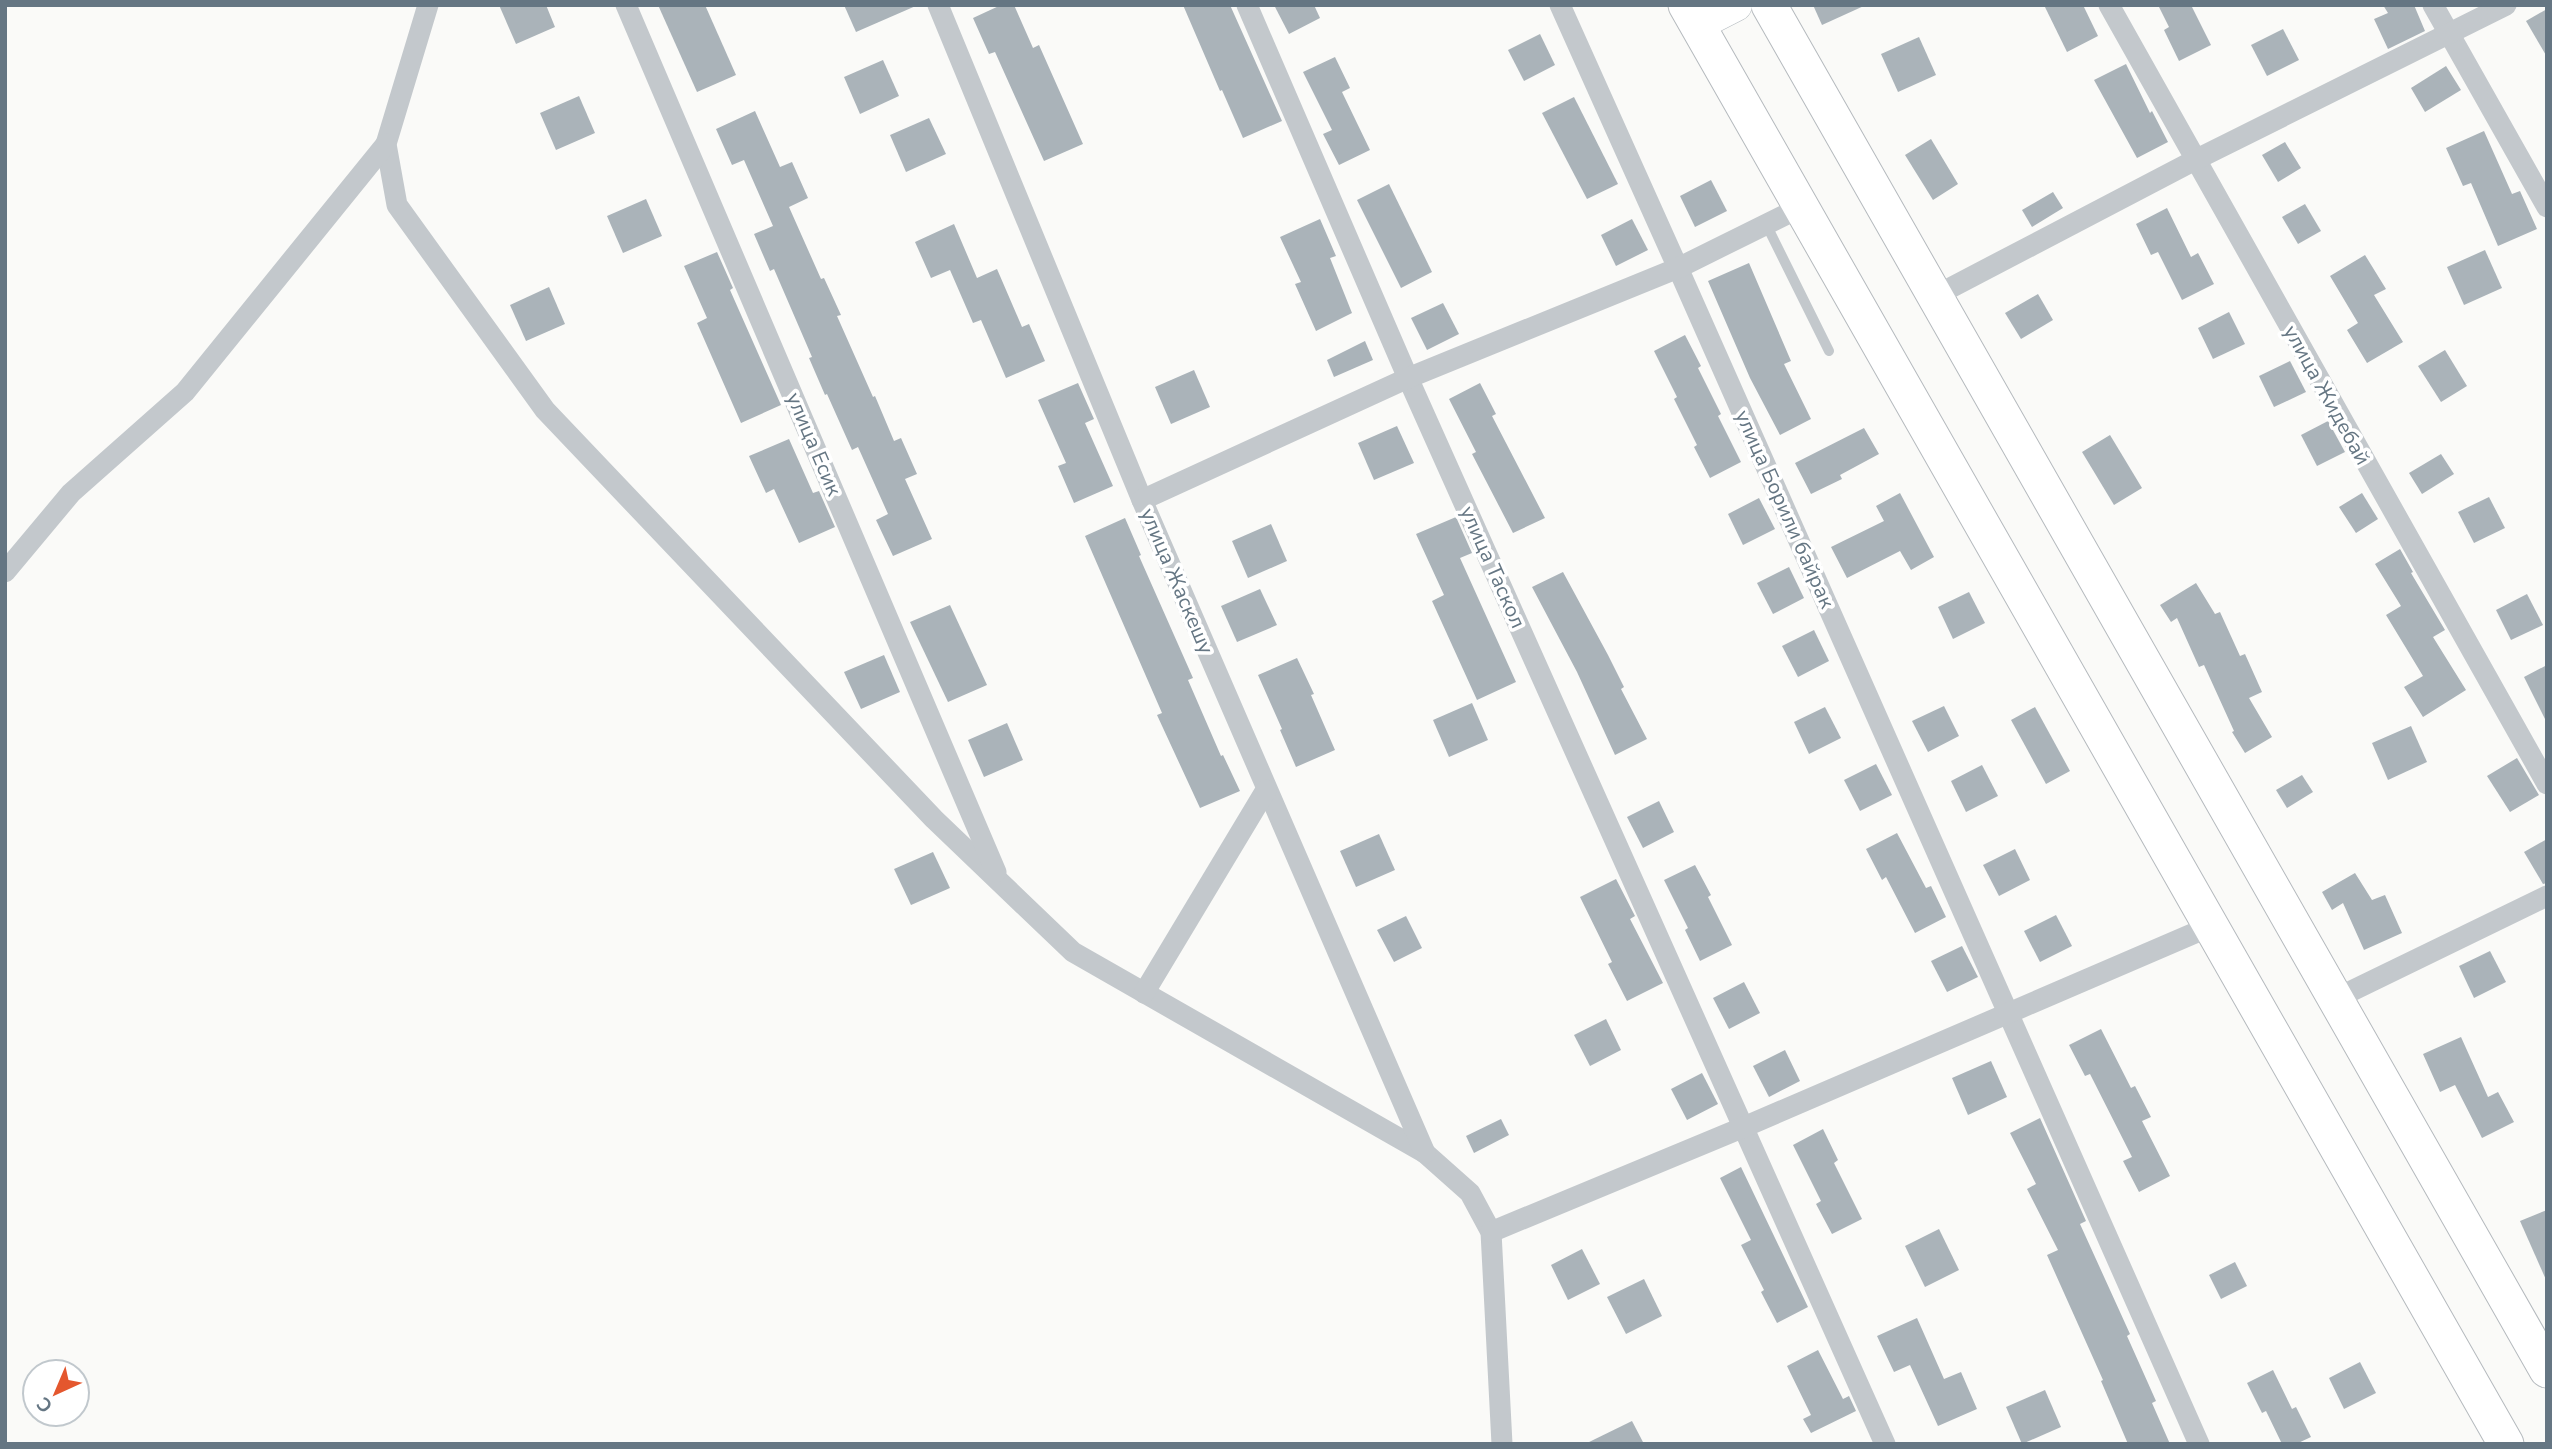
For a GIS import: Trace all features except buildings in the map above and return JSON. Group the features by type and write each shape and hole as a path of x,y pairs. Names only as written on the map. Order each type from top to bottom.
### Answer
{"main road":[{"path":"1736,5 1692,15 2506,1444"},
{"path":"1769,5 2547,1370"}],"street":[{"path":"5,572 71,493 185,392 386,144 428,5"},
{"name":"улица Есик","path":"626,5 1001,883"},
{"name":"улица Жаскешу","path":"938,5 1142,500 1425,1153"},
{"name":"улица Таскол","path":"1247,5 1408,378 1885,1444"},
{"name":"улица Борили байрак","path":"1560,5 2199,1444"},
{"name":"улица Жидебай","path":"2109,5 2547,784"},
{"path":"2433,5 2547,207"},
{"path":"1935,296 2197,159 2505,5"},
{"path":"386,144 397,205 545,410 934,818 1001,883 1073,952 1425,1153 1470,1193 1491,1232 1502,1444"},
{"path":"1142,500 1408,378 1678,268 1801,207"},
{"path":"1144,993 1266,790"},
{"path":"2335,999 2547,896"},
{"path":"1491,1232 1744,1127 2211,926"}],"lane":[{"path":"1766,224 1829,351"}]}
